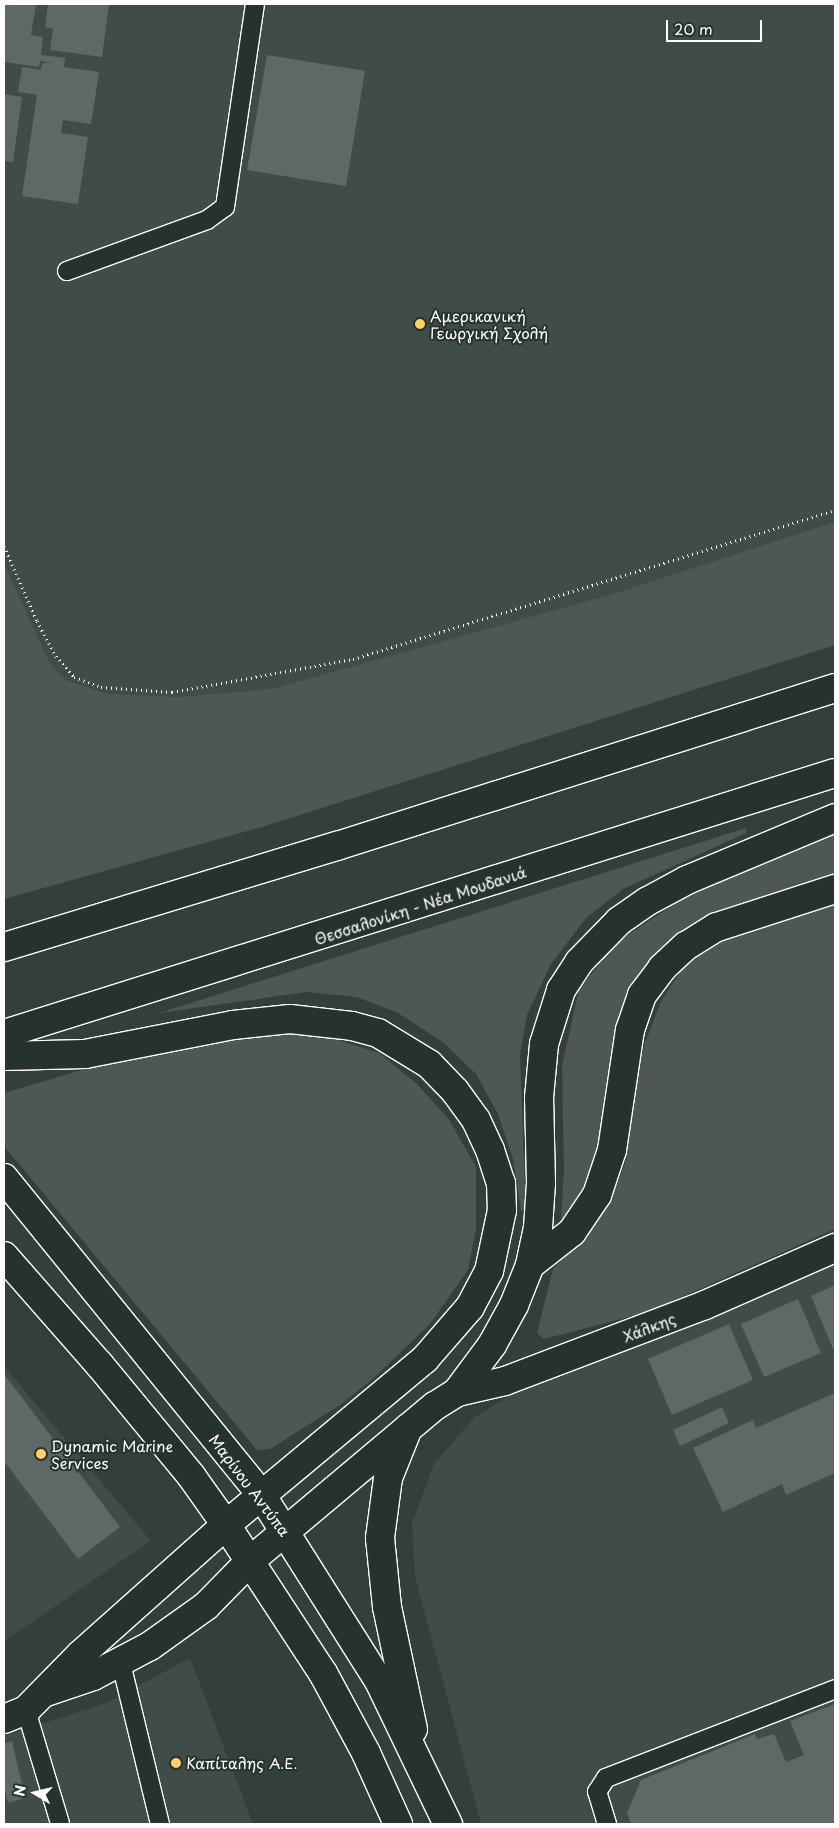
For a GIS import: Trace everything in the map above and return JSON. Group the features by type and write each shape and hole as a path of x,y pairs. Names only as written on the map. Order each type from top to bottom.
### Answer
{"main road":[{"path":"4,947 346,843 835,688"},
{"name":"Θεσσαλονίκη - Νέα Μουδανιά","path":"4,1034 835,773"},
{"path":"24,1708 121,1663 206,1606 250,1561 408,1428 435,1406 457,1392 492,1345 514,1305 530,1265 538,1228 541,1183 539,1098 544,1044 562,990 579,962 619,921 648,900 687,880 835,818"},
{"path":"530,1265 572,1232 597,1195 612,1150 630,1030 642,995 662,968 686,946 717,927 835,889"},
{"path":"4,1056 85,1054 233,1025 290,1019 322,1020 378,1033 402,1045 429,1064 454,1091 476,1120 501,1183 502,1210 489,1271 470,1307 425,1359 226,1525 80,1655 24,1708"},
{"name":"Μαρίνου Αντύπα","path":"4,1178 262,1496 357,1645 421,1765 448,1824"},
{"name":"Χάλκης","path":"457,1392 506,1381 696,1309 835,1248"},
{"path":"4,1256 99,1364 192,1477 226,1525 323,1673 366,1753 398,1824"},
{"path":"408,1428 388,1478 380,1538 387,1607 421,1765"}],"lane":[{"path":"67,272 207,220 225,207 255,4"},
{"path":"121,1663 160,1824"},
{"path":"606,1824 598,1792 606,1778 835,1688"},
{"path":"24,1708 60,1823"}],"path":[{"path":"4,546 37,621 56,656 74,677 101,687 172,692 353,659 835,510"}],"shaded area":[{"name":"Αμερικανική Γεωργική Σχολή","path":"4,4 835,4 835,645 265,826 4,899"},
{"path":"835,522 835,645 265,826 4,899 4,564 49,662 65,680 108,694 179,697 272,689 620,592"},
{"path":"746,828 746,833 623,889 586,918 551,964 527,1015 520,1055 526,1212 521,1211 513,1159 498,1114 476,1074 444,1043 398,1013 357,997 306,992 159,1013"},
{"path":"835,831 835,878 752,908 622,1013 605,1094 594,1178 560,1231 564,1171 562,1065 579,990 616,943 682,899"},
{"path":"835,897 835,1229 648,1312 544,1339 537,1333 553,1269 582,1239 619,1179 625,1163 635,1081 645,1043 661,1001 682,969 705,947 728,935"},
{"path":"264,1033 322,1035 379,1053 417,1084 448,1118 476,1167 476,1230 468,1270 430,1324 376,1376 343,1403 270,1449 257,1450 4,1146 4,1093 126,1057"},
{"path":"835,1260 835,1824 481,1824 415,1577 412,1523 434,1464 475,1417 529,1383"},
{"name":"Dynamic Marine Services","path":"4,1366 151,1541 4,1641"},
{"path":"190,1658 253,1824 4,1824 4,1736 106,1703"}],"building":[{"path":"4,4 36,4 31,35 43,37 41,55 65,58 64,67 99,72 91,124 63,120 61,133 88,137 78,204 22,196 37,95 18,92 22,67 41,70 42,63 52,63 40,61 39,67 4,62"},
{"path":"48,4 109,4 102,57 50,50 53,29 45,27"},
{"path":"267,55 365,71 346,186 247,170"},
{"path":"4,94 22,97 13,162 4,161"},
{"path":"835,1285 835,1349 833,1349 811,1296"},
{"path":"798,1299 821,1353 764,1377 741,1324"},
{"path":"729,1324 753,1380 672,1415 648,1359"},
{"path":"4,1374 120,1527 78,1559 4,1461"},
{"path":"835,1393 835,1473 786,1495 782,1484 723,1512 693,1448 753,1420 756,1428"},
{"path":"722,1407 729,1423 680,1446 673,1430"},
{"path":"835,1704 835,1824 631,1824 627,1813 641,1780 755,1734 757,1739 774,1734 786,1762 804,1755 790,1721"},
{"path":"12,1741 25,1798 8,1803 4,1788 4,1744"}],"place":[{"name":"Αμερικανική Γεωργική Σχολή","path":"420,324"},
{"name":"Dynamic Marine Services","path":"41,1454"},
{"name":"Καπίταλης Α.Ε.","path":"176,1763"}]}
